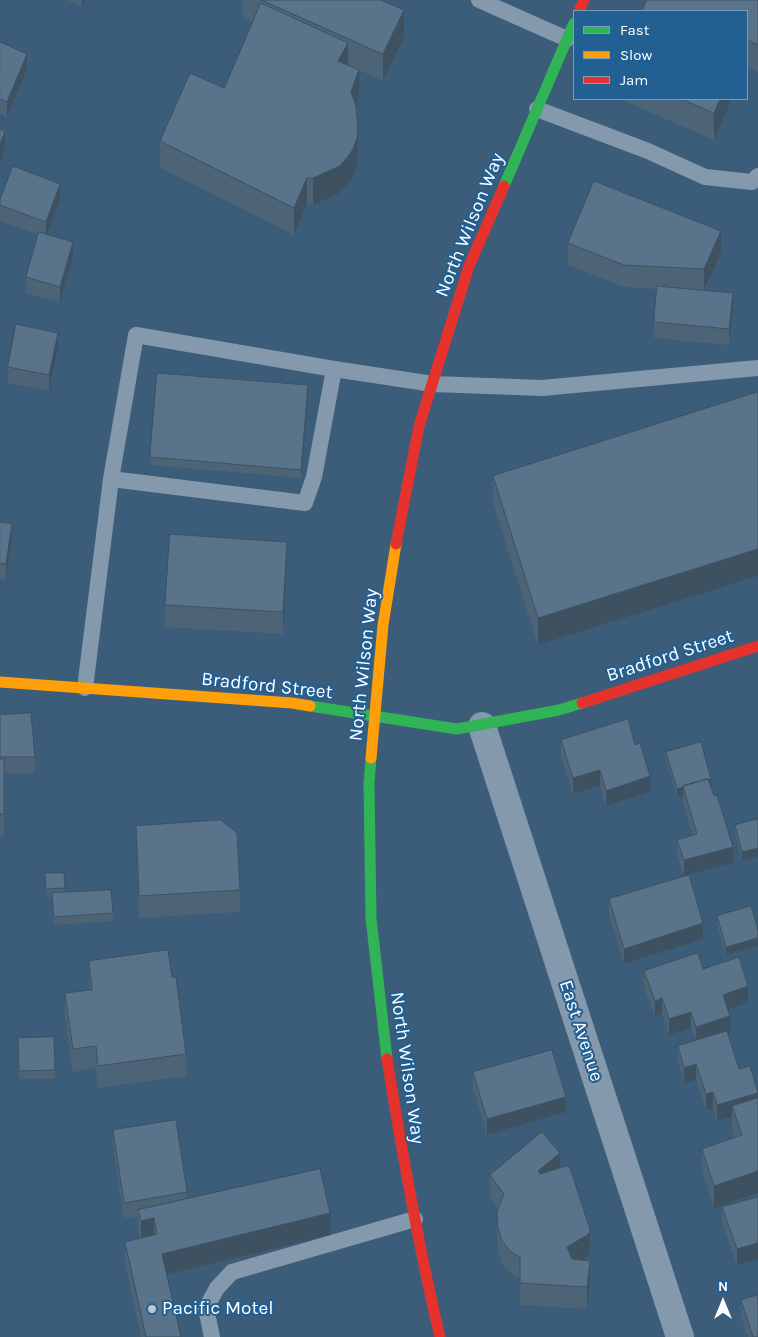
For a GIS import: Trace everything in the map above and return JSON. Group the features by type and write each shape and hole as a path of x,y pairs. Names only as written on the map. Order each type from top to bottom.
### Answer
{"main road":[{"name":"North Wilson Way","path":"440,1337 401,1148 385,1048 371,918 369,783 383,625 402,508 420,426 469,266 573,25"},
{"name":"Bradford Street","path":"0,682 292,703 457,729 482,726 559,710 758,646"}],"street":[{"name":"East Avenue","path":"482,726 680,1337"}],"lane":[{"path":"479,0 567,39"},
{"path":"537,109 648,151 705,177 752,182 758,176"},
{"path":"85,688 111,479 136,335 334,370 433,384 542,388 758,368"},
{"path":"111,479 305,503 314,477 334,370"},
{"path":"212,1337 206,1308 217,1288 232,1272 415,1219"}],"building":[{"path":"262,0 381,0 404,10 383,54"},
{"path":"647,0 758,0 758,45 748,40 748,10 642,10"},
{"path":"261,3 348,43 338,61 359,70 351,92 356,106 358,128 357,138 352,151 340,166 313,178 307,178 294,208 160,141 190,73 224,88"},
{"path":"0,42 27,54 7,102 0,99"},
{"path":"684,100 720,100 714,113"},
{"path":"0,129 5,131 0,146"},
{"path":"13,166 60,184 46,222 0,205 0,200"},
{"path":"594,181 721,231 704,269 624,265 568,243"},
{"path":"39,232 73,242 60,287 26,277"},
{"path":"657,286 733,293 729,329 654,322"},
{"path":"16,324 58,333 49,375 8,367"},
{"path":"157,373 308,385 301,470 150,457"},
{"path":"758,392 758,549 538,618 493,476"},
{"path":"0,522 12,524 6,564 0,563"},
{"path":"170,534 287,542 283,612 165,605"},
{"path":"31,713 35,757 0,757 0,715"},
{"path":"628,719 635,745 640,743 650,776 606,791 600,770 573,778 561,740"},
{"path":"701,742 711,779 677,789 666,752"},
{"path":"0,759 4,759 4,814 0,814"},
{"path":"708,779 714,796 717,795 733,847 684,860 677,840 697,834 683,786"},
{"path":"758,819 758,848 742,852 735,825"},
{"path":"221,820 237,833 240,890 139,896 136,826"},
{"path":"45,873 64,873 65,888 46,889"},
{"path":"689,875 703,923 624,949 609,899"},
{"path":"111,890 113,913 54,917 52,893"},
{"path":"751,906 758,930 758,938 726,947 717,916"},
{"path":"168,950 172,977 176,977 186,1054 98,1066 96,1046 73,1049 65,993 92,990 89,961"},
{"path":"698,953 703,969 739,957 748,986 723,995 730,1016 696,1027 691,1012 669,1019 662,998 655,1001 644,971"},
{"path":"727,1031 739,1069 750,1066 758,1093 717,1105 713,1092 706,1094 696,1064 684,1068 678,1046"},
{"path":"54,1037 55,1070 19,1071 18,1038"},
{"path":"552,1050 566,1097 487,1119 473,1072"},
{"path":"758,1098 758,1171 714,1186 702,1149 742,1135 732,1106"},
{"path":"176,1120 187,1192 124,1203 113,1130"},
{"path":"542,1132 560,1153 538,1171 540,1174 566,1166 570,1168 590,1229 589,1234 567,1247 572,1259 590,1261 587,1287 520,1283 520,1257 511,1252 502,1241 498,1228 497,1212 504,1194 490,1175"},
{"path":"320,1169 330,1213 162,1254 181,1337 146,1337 125,1242 157,1234 154,1218 141,1221 138,1210"},
{"path":"758,1197 758,1243 737,1249 722,1207"},
{"path":"758,1295 758,1337 753,1337 741,1300"}],"traffic: fast":[{"path":"504,186 573,25"},
{"path":"310,706 457,729 559,710 582,703"},
{"path":"371,758 369,783 371,918 387,1059"}],"traffic: slow":[{"path":"371,758 383,625 396,544"},
{"path":"0,682 292,703 310,706"}],"traffic: jam":[{"path":"579,10 584,0"},
{"path":"396,544 419,426 469,266 504,186"},
{"path":"582,703 758,646"},
{"path":"387,1059 411,1198 440,1337"}],"place":[{"name":"Pacific Motel","path":"152,1309"}]}
